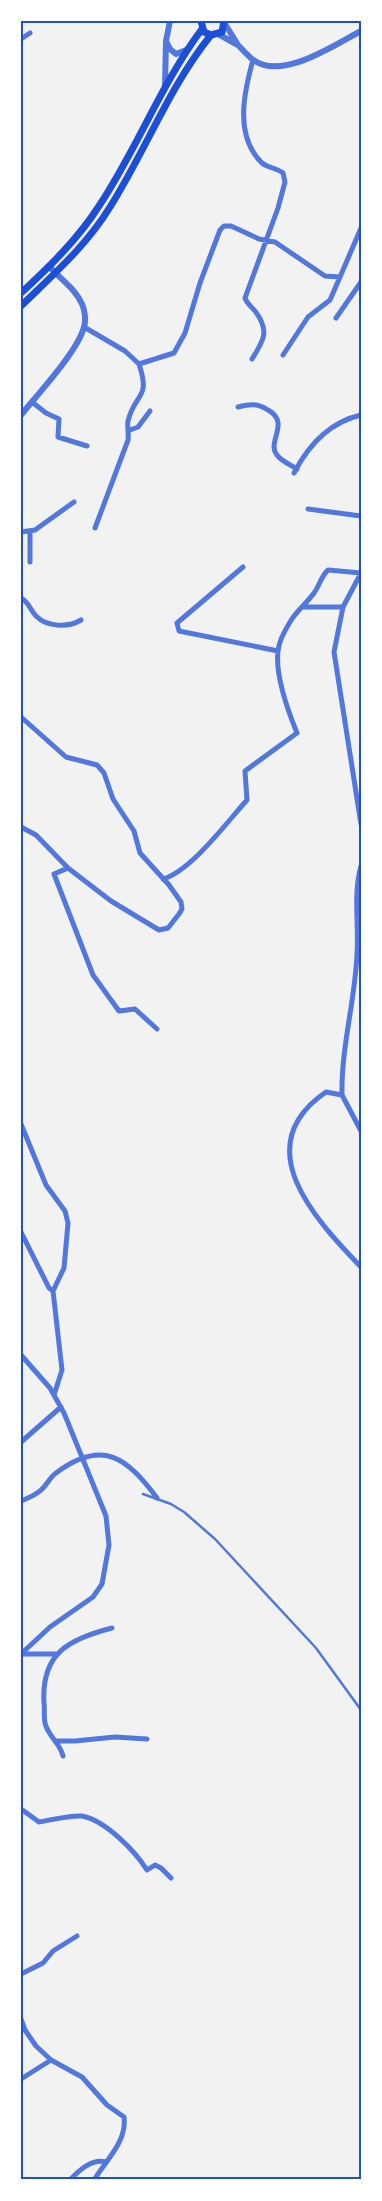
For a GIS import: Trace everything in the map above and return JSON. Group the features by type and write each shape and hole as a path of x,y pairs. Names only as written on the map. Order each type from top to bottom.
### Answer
{"main road":[{"path":"21,306 94,231 111,206 184,71 225,23"},
{"path":"21,293 78,236 100,204 201,25 215,35"}],"street":[{"path":"164,89 167,74 166,41 170,21"},
{"path":"225,23 238,44 253,60 266,64 296,64 361,31"},
{"path":"21,40 30,34"},
{"path":"215,35 238,44"},
{"path":"166,41 170,50 176,54 186,50"},
{"path":"252,360 263,341 265,332 255,311 244,298 254,276 285,182 283,173 264,165 258,158 244,123 243,100 253,60"},
{"path":"139,364 174,354 177,351 209,257 220,230 224,226 231,226 250,236 275,242 325,276 340,277"},
{"path":"283,355 308,317 330,300 361,228"},
{"path":"21,415 58,370 84,327 84,307 73,289 49,266"},
{"path":"336,318 361,282"},
{"path":"84,327 125,351 139,364 145,381 144,388 128,422 130,430 128,440 96,528"},
{"path":"32,402 59,419 58,437 87,446"},
{"path":"238,406 252,403 274,414 278,422 274,448 277,456 295,471 315,440 332,429 361,415"},
{"path":"130,430 138,427 150,411"},
{"path":"21,532 35,530 74,502"},
{"path":"308,509 361,516"},
{"path":"30,530 30,562"},
{"path":"243,568 177,623 179,631 278,651"},
{"path":"163,879 171,877 184,868 247,800 245,771 297,733 286,706 278,651 289,623 314,594 323,574 328,570 361,573 343,607 334,652 361,824"},
{"path":"21,598 28,602 34,614 48,624 74,625 81,620"},
{"path":"302,607 343,607"},
{"path":"21,717 66,757 97,765 104,773 112,799 134,831 140,853 181,902 182,909 164,930 159,930 111,901 68,868 36,835 21,827"},
{"path":"361,866 357,880 357,954 342,1069 342,1095 361,1131"},
{"path":"68,868 54,874 93,975 119,1011 135,1009 157,1028"},
{"path":"342,1095 326,1092 310,1103 296,1120 289,1145 291,1166 301,1191 321,1223 361,1267"},
{"path":"21,1124 46,1185 65,1211 68,1223 64,1268 53,1291 62,1370 54,1395"},
{"path":"21,1232 49,1288 53,1291"},
{"path":"21,1355 54,1395 61,1407 106,1516 109,1545 102,1584 93,1597 50,1627 21,1654"},
{"path":"21,1442 61,1407"},
{"path":"21,1501 41,1490 54,1474 74,1461 100,1455 114,1457 139,1474 157,1498"},
{"path":"63,1756 61,1746 45,1725 45,1682 56,1654 69,1644 92,1633 112,1628"},
{"path":"21,1654 56,1654"},
{"path":"56,1740 75,1742 115,1737 147,1738"},
{"path":"21,1809 40,1822 82,1816 97,1822 126,1843 147,1870 155,1865 171,1878"},
{"path":"21,1974 42,1963 52,1951 77,1936"},
{"path":"21,2019 25,2030 36,2046 51,2060 82,2077 107,2105 124,2118 125,2128 122,2138 94,2180"},
{"path":"21,2079 51,2060"},
{"path":"70,2180 78,2171 89,2164 100,2160 106,2162"}],"lane":[{"path":"143,1494 157,1498 184,1512 215,1539 316,1648 361,1710"}]}
